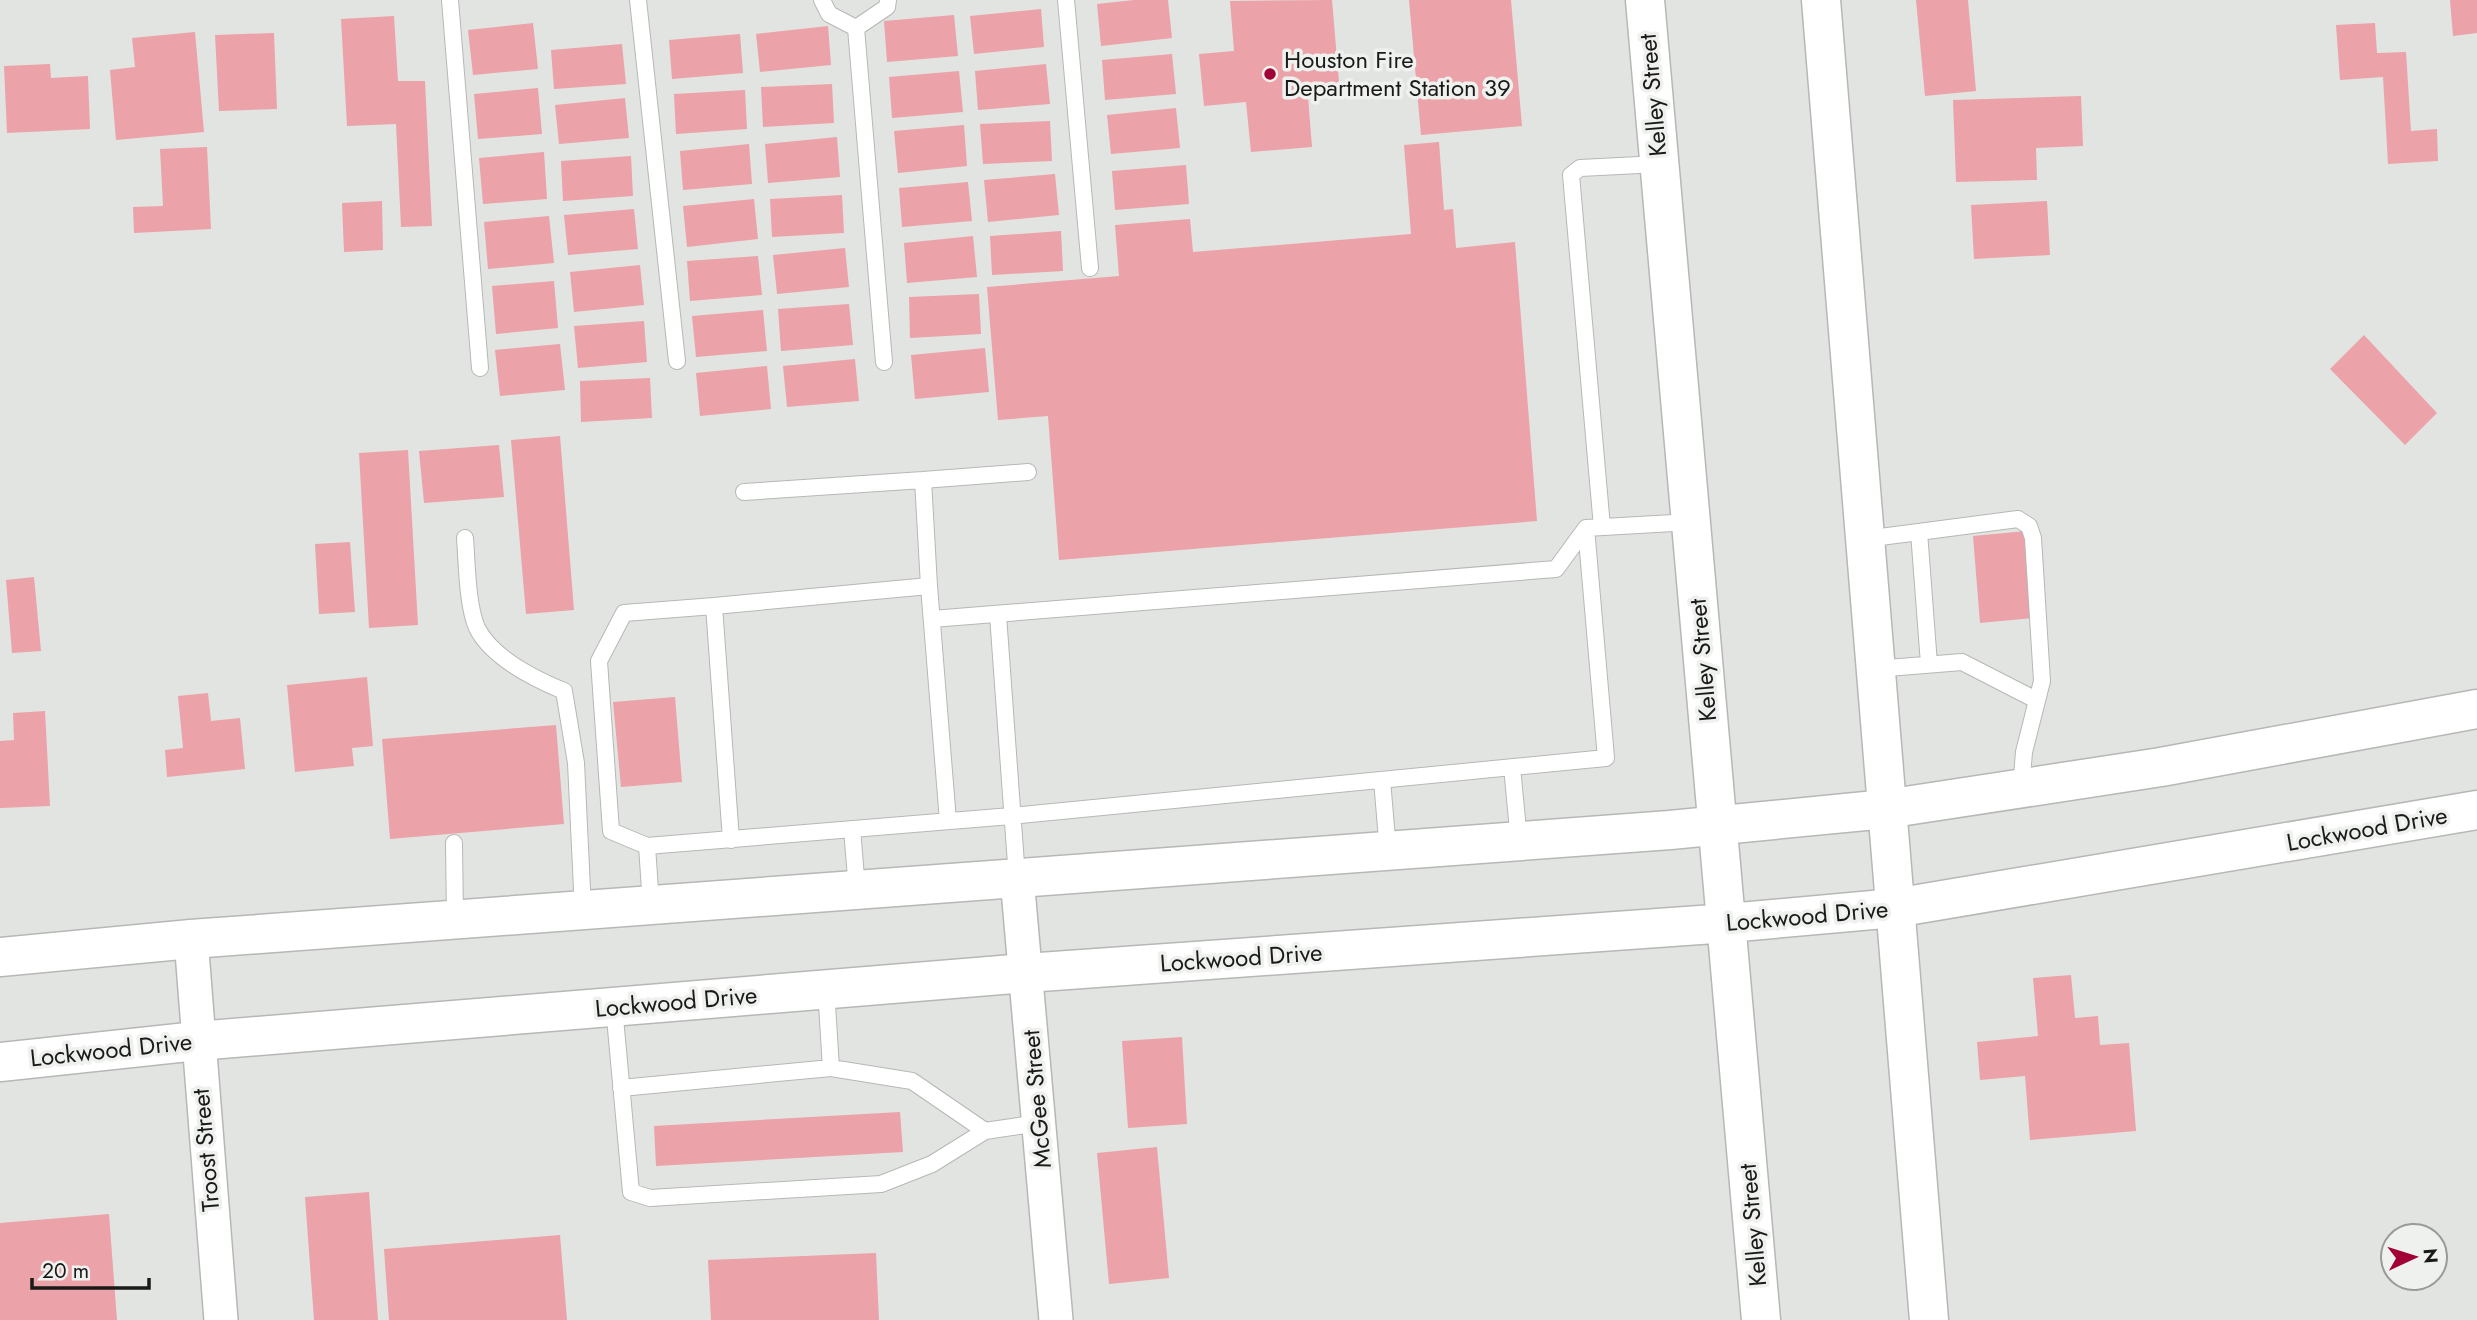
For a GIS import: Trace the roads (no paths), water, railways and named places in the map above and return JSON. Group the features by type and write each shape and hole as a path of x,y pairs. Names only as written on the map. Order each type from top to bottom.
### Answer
{"main road":[{"name":"Kelley Street","path":"1645,0 1761,1320"},
{"path":"1821,0 1929,1320"},
{"path":"0,957 191,939 1717,826 1886,810 2161,768 2477,709"},
{"name":"Lockwood Drive","path":"0,1062 197,1041 826,989 1728,923 1895,908 2477,810"}],"street":[{"name":"McGee Street","path":"1017,878 1056,1320"},
{"name":"Troost Street","path":"191,939 221,1320"}],"lane":[{"path":"450,0 480,368"},
{"path":"638,0 677,361"},
{"path":"822,0 829,14 856,28"},
{"path":"856,28 887,7 888,0"},
{"path":"1066,0 1090,268"},
{"path":"856,28 884,362"},
{"path":"1602,527 1571,174 1580,168 1660,164"},
{"path":"744,492 1028,472"},
{"path":"923,480 948,821"},
{"path":"1865,539 2018,519 2029,526 2033,538 2042,681 2024,752 2021,789"},
{"path":"1586,528 1691,522"},
{"path":"932,619 1556,569 1586,528"},
{"path":"929,586 624,613 599,660 611,831 647,846 1011,817 1606,758 1586,528"},
{"path":"1919,532 1929,664"},
{"path":"465,538 469,588 477,629 495,650 537,679 564,691 576,763 583,910"},
{"path":"714,606 731,839"},
{"path":"998,615 1017,878"},
{"path":"1875,669 1962,662 2036,700"},
{"path":"1512,767 1519,841"},
{"path":"1382,780 1388,851"},
{"path":"852,829 858,890"},
{"path":"454,844 455,920"},
{"path":"647,846 650,905"},
{"path":"826,989 831,1068"},
{"path":"614,1007 631,1192 650,1198 881,1184 932,1164 985,1131 1039,1123"},
{"path":"621,1088 831,1068 912,1081 985,1131"}],"place":[{"name":"Houston Fire Department Station 39","path":"1270,74"}]}
